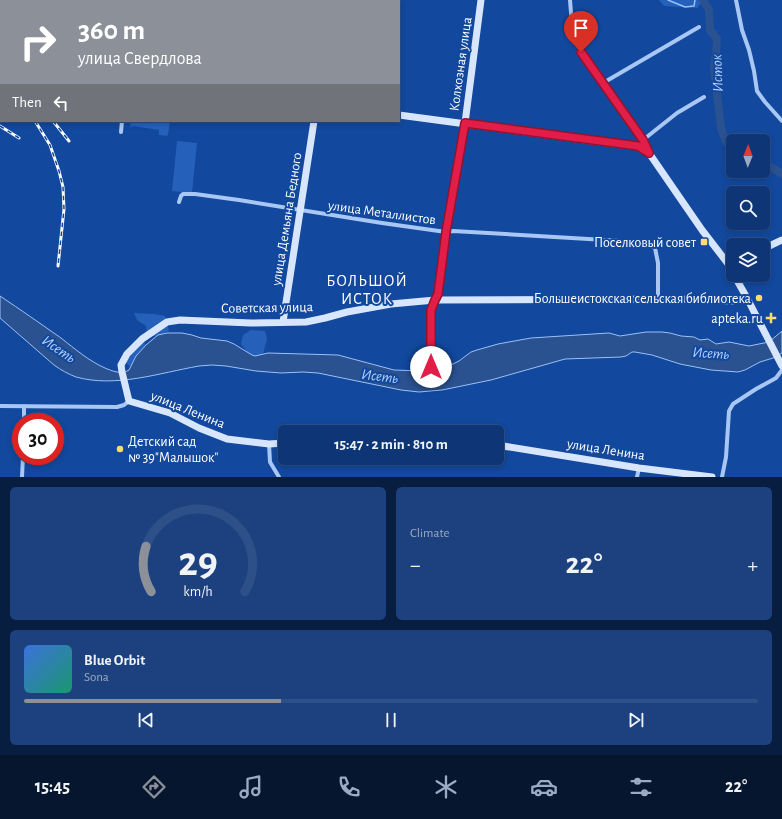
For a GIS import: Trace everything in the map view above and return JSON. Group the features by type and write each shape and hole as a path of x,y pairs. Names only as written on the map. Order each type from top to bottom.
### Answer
{"street":[{"name":"Колхозная улица","path":"431,367 431,310 438,294 446,232 465,123 481,0"},
{"path":"570,0 572,25 575,38 581,52 643,140 649,153 702,230 726,258"},
{"path":"736,0 742,30 754,71 757,91 782,121"},
{"path":"602,83 699,27"},
{"path":"643,140 677,113 704,97"},
{"path":"400,115 638,146 649,153"},
{"path":"121,132 122,122"},
{"name":"улица Демьяна Бедного","path":"283,322 314,122"},
{"name":"улица Металлистов","path":"179,202 183,194 195,194 382,224 446,232 454,231 639,242 649,244 655,248 657,254 658,299"},
{"path":"770,246 782,240"},
{"path":"722,477 726,457 729,411 733,404 776,378 782,366 748,298 738,282"},
{"name":"Советская улица","path":"122,372 121,365 127,354 142,339 167,322 180,320 251,323 306,322 392,304 435,300 680,299 733,301 748,298"},
{"name":"улица Ленина","path":"122,372 129,401"},
{"name":"улица Ленина","path":"0,406 117,407 124,405 129,401"},
{"name":"улица Ленина","path":"129,401 170,413 216,436 227,439 269,444 278,443"},
{"path":"24,406 24,413"},
{"path":"269,444 270,462 279,477"},
{"name":"улица Ленина","path":"504,447 639,468 712,477"},
{"path":"22,477 23,465"},
{"path":"637,477 639,468"}],"shaded area":[{"path":"659,0 704,0 697,8 664,6"},
{"path":"131,122 170,122 167,136 159,135 159,130 133,126 130,128"},
{"path":"177,141 197,143 192,193 172,191"},
{"path":"134,313 165,316 169,331 155,336 147,335 146,326 137,320"},
{"path":"251,330 265,331 267,339 263,354 255,356 248,353 241,344 243,335"},
{"path":"143,341 146,345 136,356 131,367 125,362"}],"water":[{"name":"Исеть","path":"0,296 93,362 108,369 120,372 129,370 136,356 158,335 167,333 182,333 201,338 227,341 255,356 268,353 338,355 394,370 423,371 445,368 459,361 471,352 498,344 531,338 609,333 620,336 646,332 662,332 694,337 700,340 708,339 716,344 729,342 749,346 769,342 782,331 782,353 738,372 711,370 680,364 652,355 635,352 621,357 565,359 491,380 442,390 419,392 401,390 318,373 281,373 212,365 122,380 91,380 76,377 54,365 0,318"}],"waterway":[{"path":"668,0 685,7 694,6 695,0"},
{"name":"Исток","path":"703,0 709,10 710,30 717,39 714,68 721,128 726,142"},
{"name":"Исток","path":"770,166 782,174"}],"railway":[{"path":"36,122 50,145 63,187 64,209 58,266"},
{"path":"54,122 69,141"},
{"path":"0,126 19,138"}],"place":[{"name":"Поселковый совет","path":"704,242"},
{"name":"Большеистокская сельская библиотека","path":"759,298"},
{"name":"apteka.ru","path":"771,318"},
{"name":"Детский сад № 39\"Малышок\"","path":"120,449"}],"district":[{"name":"БОЛЬШОЙ ИСТОК","path":"367,289"}],"route":[{"path":"431,367 431,310 438,294 446,232 465,123 638,146 649,153 643,140 581,52"}]}
